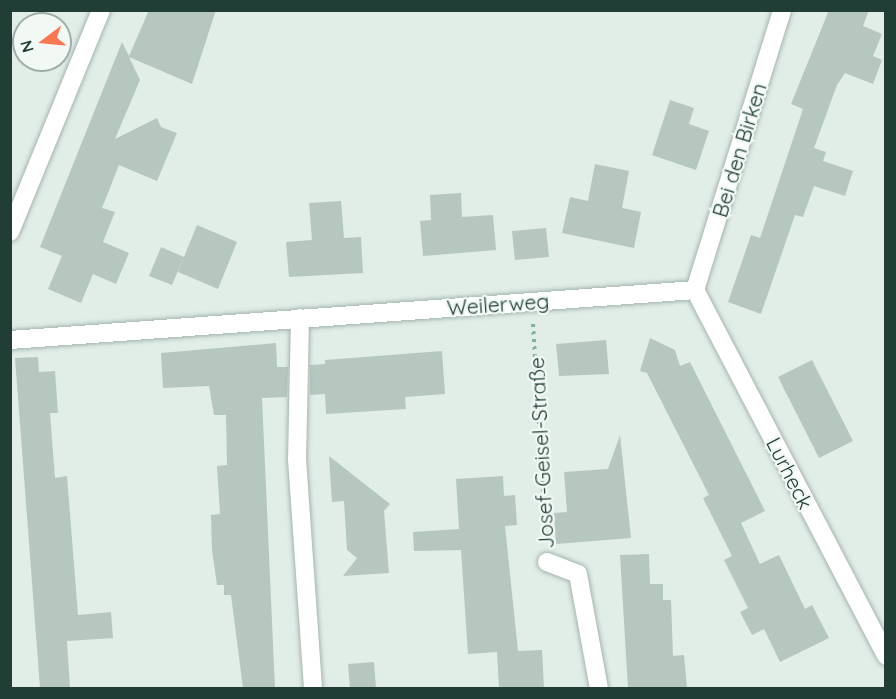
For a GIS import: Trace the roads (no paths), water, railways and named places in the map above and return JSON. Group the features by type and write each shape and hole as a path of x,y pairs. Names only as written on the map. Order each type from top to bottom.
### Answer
{"street":[{"path":"10,232 101,10"},
{"name":"Bei den Birken","path":"695,290 782,10"},
{"name":"Weilerweg","path":"10,340 695,290"},
{"name":"Lurheck","path":"695,290 885,656"},
{"path":"300,318 297,459 313,688"},
{"name":"Josef-Geisel-Straße","path":"547,562 578,574 599,688"}]}
